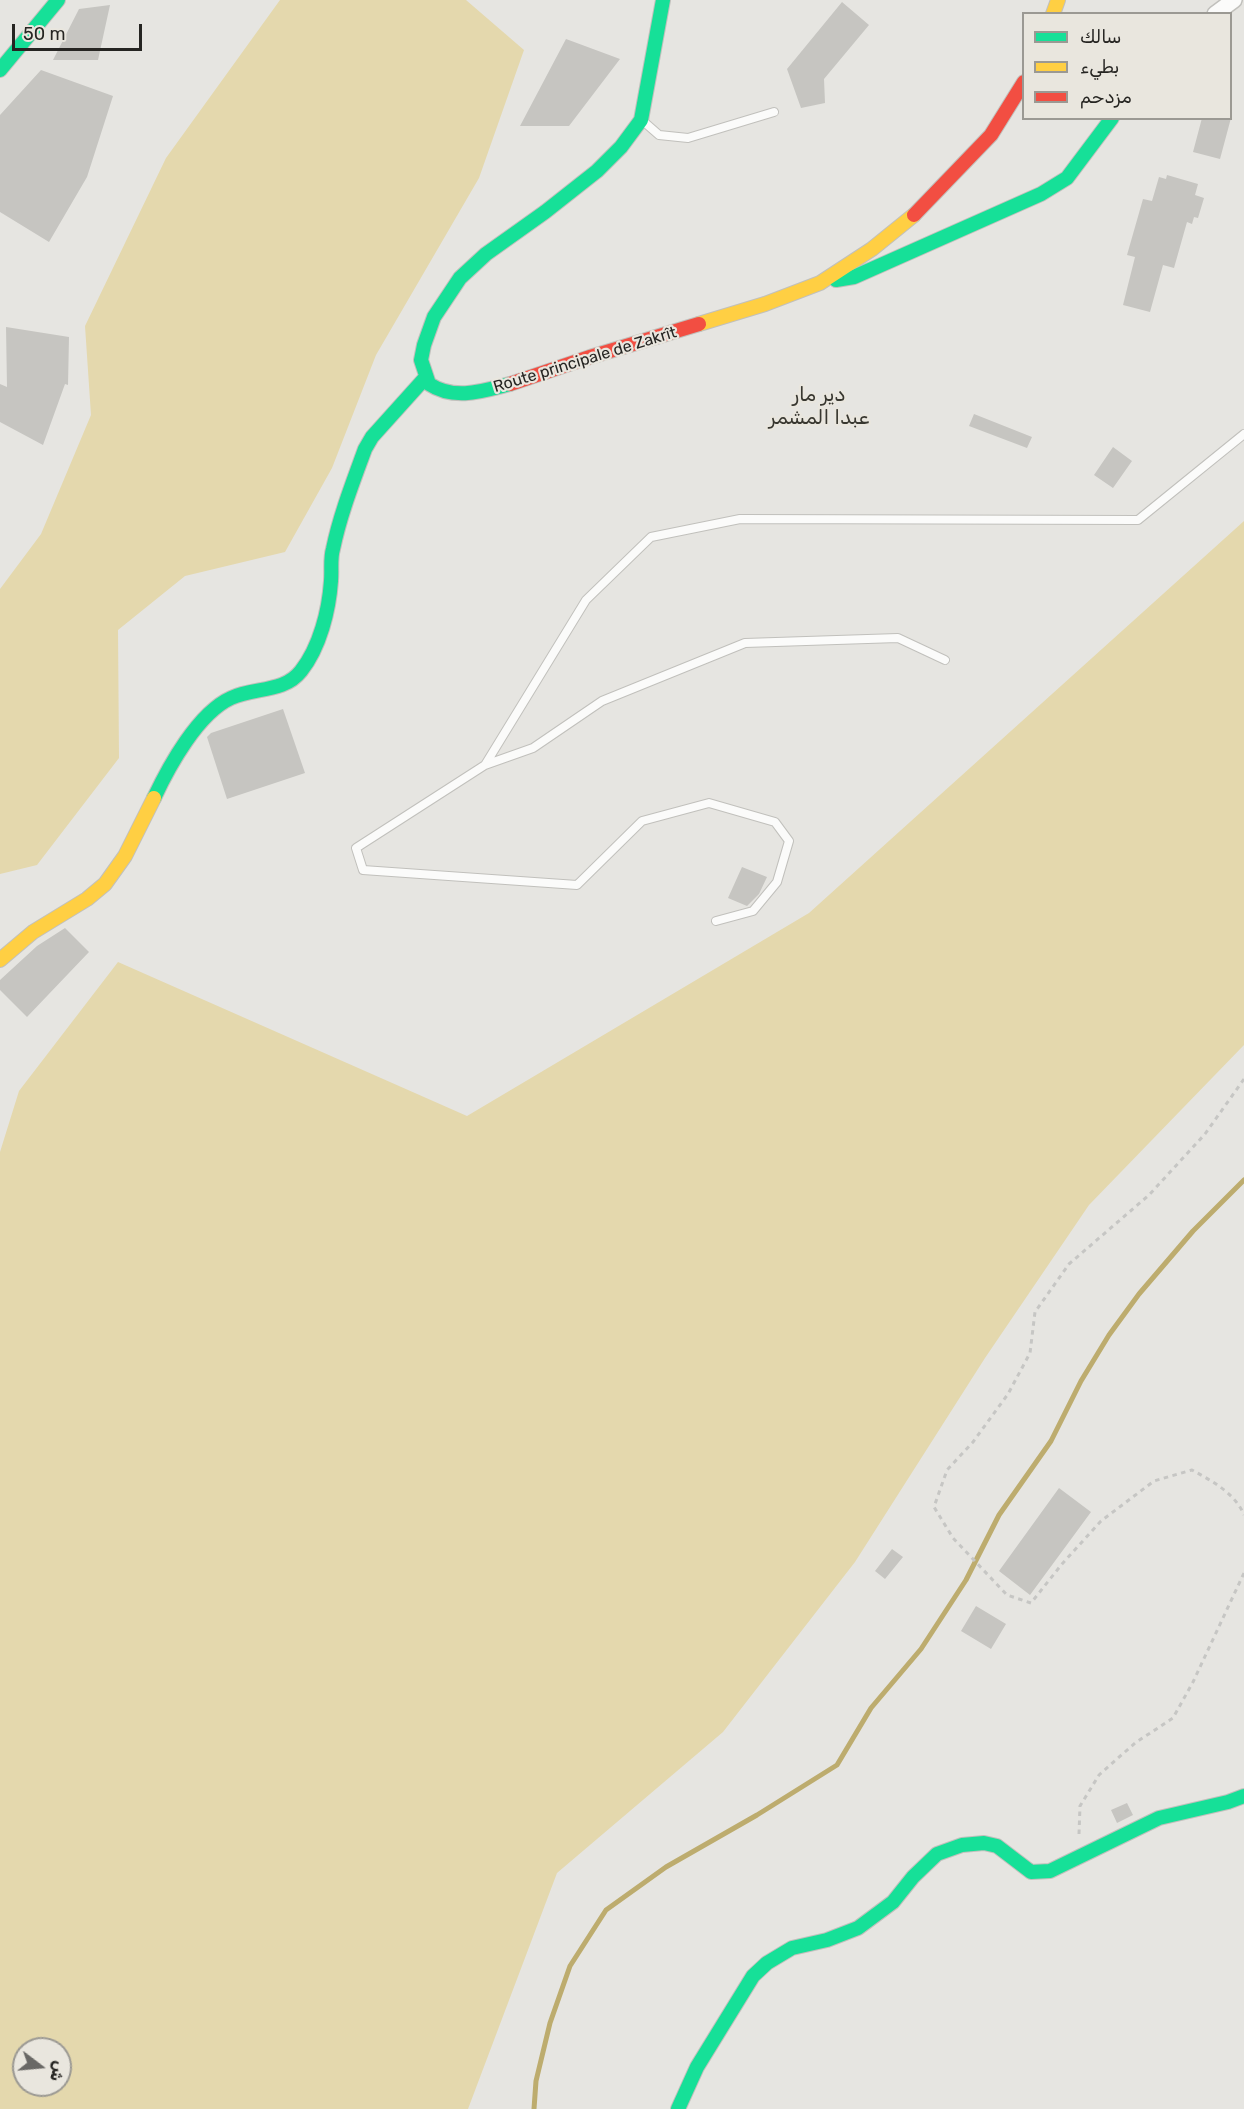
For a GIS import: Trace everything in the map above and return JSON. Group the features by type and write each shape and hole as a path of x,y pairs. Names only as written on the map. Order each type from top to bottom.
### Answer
{"street":[{"path":"0,70 58,0"},
{"path":"0,960 36,929 95,893 111,878 130,848 165,773 183,745 207,717 234,696 269,689 296,677 303,669 316,642 326,609 332,549 365,449 372,437 426,376 422,360 428,330 460,278 486,254 597,171 621,147 641,120 663,0"},
{"path":"1218,12 1234,0"},
{"name":"Route principale de Zakrît","path":"426,376 429,384 445,393 475,393 522,381 590,357 754,307 820,283 872,249 918,212 991,135 1022,84"},
{"path":"820,283 854,277 1041,194 1066,178 1075,169 1111,120"},
{"path":"678,2109 697,2067 753,1976 767,1963 792,1948 827,1940 858,1928 893,1902 913,1877 937,1854 962,1845 984,1843 997,1846 1031,1872 1050,1872 1159,1818 1244,1796"}],"lane":[{"path":"641,120 659,135 688,138 774,112"},
{"path":"485,765 586,600 651,537 740,519 1138,520 1244,434"},
{"path":"717,921 753,911 777,882 789,841 775,822 710,803 642,821 577,885 363,870 356,848 485,765 533,748 602,701 745,643 898,638 945,660"}],"path":[{"path":"1244,1079 1205,1134 1149,1195 1069,1264 1035,1312 1030,1353 1008,1394 974,1442 947,1470 934,1507 953,1538 1007,1595 1031,1603 1101,1521 1154,1481 1192,1470 1213,1481 1239,1503 1244,1515"},
{"path":"1078,1857 1080,1806 1099,1775 1135,1743 1173,1718 1198,1672 1244,1573"}],"shaded area":[{"path":"280,0 466,0 524,50 479,178 376,355 332,468 285,552 185,576 118,630 119,758 37,865 0,874 0,589 41,534 91,415 85,326 166,158"},
{"path":"1244,521 1244,1045 1089,1205 985,1358 855,1562 723,1732 557,1873 468,2109 0,2109 0,1152 19,1091 118,962 467,1116 809,913"}],"building":[{"path":"842,2 869,25 824,79 825,103 801,108 787,69"},
{"path":"110,5 98,60 53,60 79,9"},
{"path":"566,39 620,59 569,126 520,126"},
{"path":"41,70 113,96 87,177 49,242 0,212 0,115"},
{"path":"1201,120 1230,120 1220,159 1193,152"},
{"path":"1167,175 1198,184 1195,195 1204,198 1198,218 1194,217 1192,224 1187,222 1174,268 1163,265 1150,312 1123,305 1135,257 1127,255 1143,199 1152,201 1159,177 1166,179"},
{"path":"6,327 69,337 68,385 65,384 43,445 0,422 0,384 7,387"},
{"path":"974,414 1032,437 1027,448 969,426"},
{"path":"1113,447 1132,461 1113,488 1094,475"},
{"path":"283,709 305,773 227,799 207,737 211,733"},
{"path":"742,867 767,877 759,894 747,906 728,898"},
{"path":"65,928 89,952 27,1017 0,990 0,980 37,946"},
{"path":"1059,1488 1091,1512 1030,1595 999,1571"},
{"path":"892,1549 903,1557 885,1579 875,1571"},
{"path":"976,1606 1006,1624 991,1649 961,1631"},
{"path":"1127,1803 1133,1815 1117,1823 1111,1810"}],"waterway":[{"path":"534,2109 536,2081 550,2023 570,1966 606,1910 666,1867 757,1815 837,1765 871,1708 921,1649 966,1580 999,1515 1051,1441 1081,1381 1109,1335 1139,1294 1193,1231 1244,1180"}],"traffic: fast":[{"path":"0,70 58,0"},
{"path":"510,384 469,393 449,392 429,384 421,360 434,317 460,278 486,254 597,171 621,147 641,120 663,0"},
{"path":"836,280 854,277 1041,194 1067,178 1110,120"},
{"path":"154,798 176,756 207,715 231,698 286,683 294,678 308,661 326,616 336,536 365,449 372,437 426,377"},
{"path":"678,2109 697,2067 753,1976 767,1963 792,1948 827,1940 858,1928 893,1902 913,1877 937,1854 962,1845 984,1843 997,1846 1031,1872 1050,1871 1159,1818 1244,1796"}],"traffic: slow":[{"path":"1054,12 1058,0"},
{"path":"699,324 765,304 820,283 872,249 914,215"},
{"path":"0,960 33,932 87,899 105,884 125,856 154,798"}],"traffic: jam":[{"path":"914,215 991,135 1022,85"},
{"path":"510,384 699,324"}],"district":[{"name":"دير مار عبدا المشمر","path":"819,406"}]}
